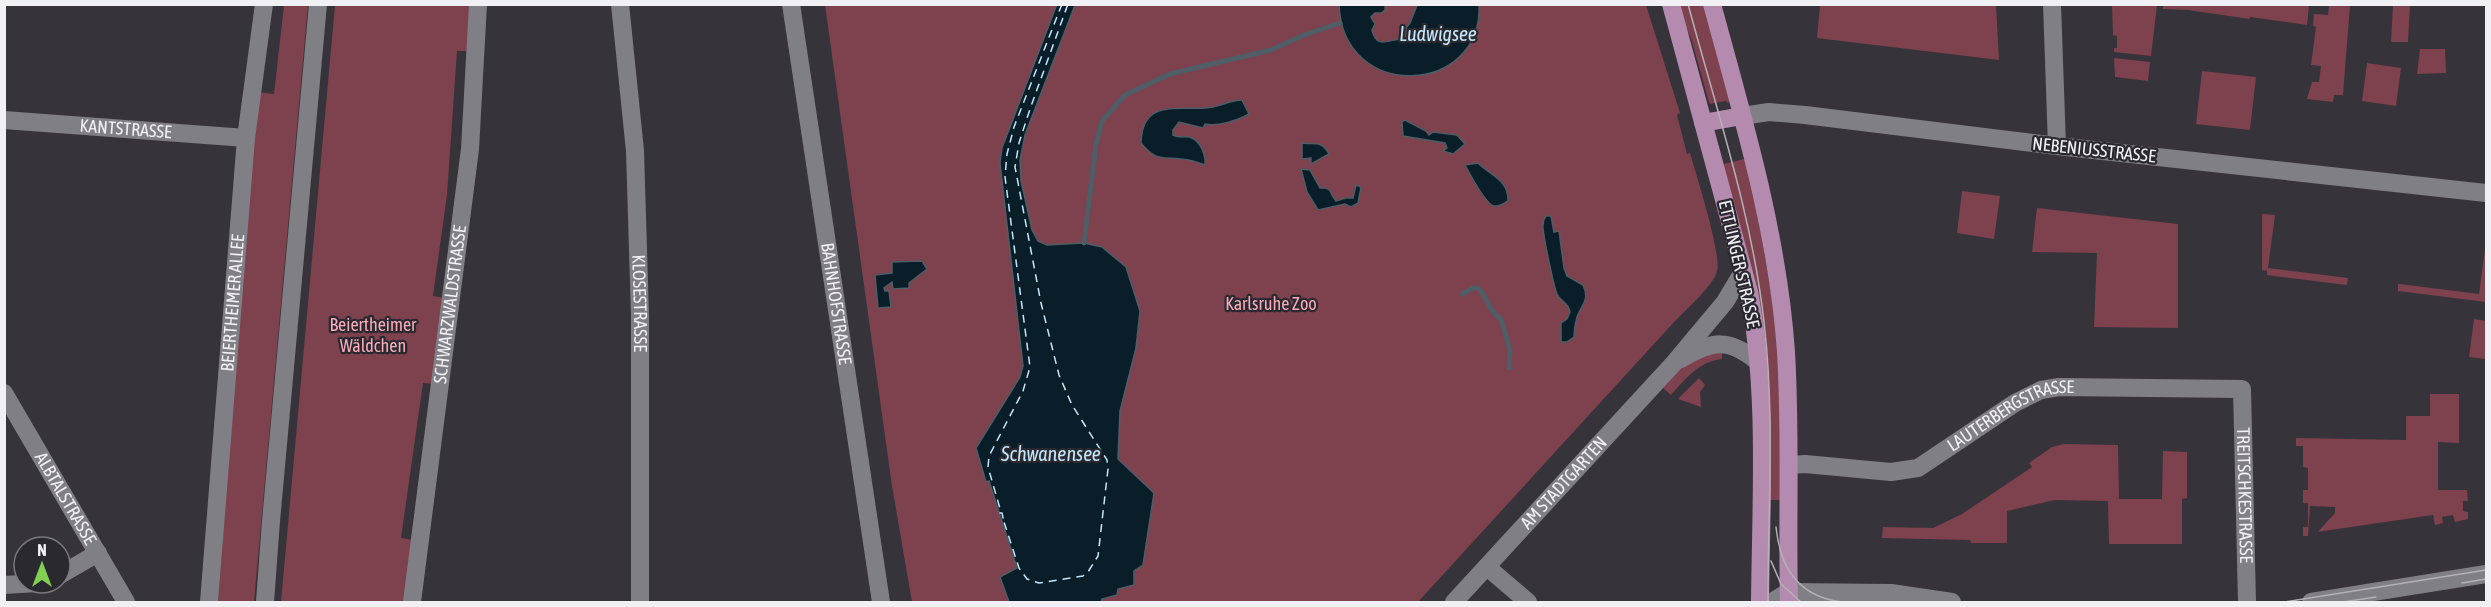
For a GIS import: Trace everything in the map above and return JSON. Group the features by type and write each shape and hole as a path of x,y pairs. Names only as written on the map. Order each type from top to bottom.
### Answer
{"main road":[{"name":"ETTLINGER STRASSE","path":"1671,4 1743,272 1755,327 1761,440 1760,603"},
{"name":"ETTLINGER STRASSE","path":"1712,4 1742,116 1776,275 1786,351 1790,465 1788,597"},
{"name":"NEBENIUSSTRASSE","path":"1702,123 1742,116"}],"street":[{"name":"BEIERTHEIMER ALLEE","path":"209,603 246,138 264,4"},
{"path":"265,603 318,4"},
{"name":"SCHWARZWALDSTRASSE","path":"412,603 470,149 478,4"},
{"name":"KLOSESTRASSE","path":"620,4 635,151 640,315 640,603"},
{"name":"BAHNHOFSTRASSE","path":"791,4 881,603"},
{"path":"2052,4 2057,146"},
{"name":"NEBENIUSSTRASSE","path":"1742,116 1769,112 1786,113 2057,146 2487,193"},
{"name":"KANTSTRASSE","path":"4,120 246,138"},
{"name":"AM STADTGARTEN","path":"1454,603 1674,363 1725,302 1743,272"},
{"name":"AM STADTGARTEN","path":"1674,363 1696,350 1725,344 1744,351 1758,362"},
{"name":"LAUTERBERGSTRASSE","path":"1790,465 1805,464 1901,472 1918,468 2015,403 2050,388 2242,389"},
{"name":"TREITSCHKESTRASSE","path":"2242,389 2247,603"},
{"name":"ALBTALSTRASSE","path":"4,393 126,603"},
{"path":"72,568 98,553"},
{"path":"1487,567 1528,603"},
{"path":"2311,603 2487,574"},
{"path":"1772,603 1788,597 1892,593 1952,603"}],"green space":[{"path":"2163,4 2309,5 2307,25 2163,9"},
{"name":"Beiertheimer Wäldchen","path":"284,5 308,5 254,602 218,602 257,92 274,94"},
{"name":"Beiertheimer Wäldchen","path":"335,5 471,5 469,51 457,51 447,195 433,296 445,298 435,384 423,383 401,538 413,540 404,602 281,602"},
{"name":"Karlsruhe Zoo","path":"825,5 1646,5 1680,113 1677,115 1687,154 1690,153 1708,214 1716,249 1717,271 1699,297 1418,602 912,602 892,486"},
{"path":"1676,5 1708,5 1731,97 1728,103 1726,101 1710,104 1691,38"},
{"path":"1820,5 1996,5 1999,60 1817,38"},
{"path":"2112,5 2157,5 2151,56 2114,52 2114,48 2117,48 2117,36 2113,35"},
{"path":"2329,5 2350,5 2343,95 2334,95 2333,102 2307,99 2312,82 2319,82 2321,66 2311,65 2316,27 2313,26 2314,14 2328,15"},
{"path":"2393,6 2410,6 2408,42 2391,42"},
{"path":"2420,49 2445,49 2446,73 2417,74"},
{"path":"2114,58 2150,62 2148,81 2115,77"},
{"path":"2367,63 2401,68 2396,106 2362,101"},
{"path":"2202,71 2256,77 2250,130 2196,124"},
{"path":"1748,158 1778,333 1781,500 1765,500 1765,444 1720,165"},
{"path":"1962,191 2000,196 1994,239 1957,233"},
{"path":"2037,208 2178,224 2178,328 2094,327 2097,253 2032,252"},
{"path":"2262,214 2275,215 2268,268 2348,278 2347,285 2267,275 2267,271 2262,270"},
{"path":"2486,241 2486,302 2398,291 2398,284 2400,284 2479,294"},
{"path":"2474,319 2486,321 2485,359 2469,357"},
{"path":"1722,351 1722,359 1700,367 1687,377 1671,395 1663,388 1686,362"},
{"path":"1699,378 1705,385 1700,392 1701,407 1678,399"},
{"path":"2430,394 2459,394 2459,443 2438,442 2438,490 2467,490 2468,501 2463,501 2463,511 2468,512 2468,519 2455,522 2453,515 2442,517 2443,523 2435,525 2433,515 2318,532 2335,513 2335,507 2310,506 2308,536 2303,536 2303,527 2308,527 2308,503 2303,503 2303,490 2308,490 2308,468 2303,467 2303,446 2296,446 2296,438 2406,440 2406,416 2430,416"},
{"path":"2064,444 2118,445 2119,499 2162,499 2163,451 2187,452 2187,498 2182,499 2182,544 2109,544 2108,501 2055,500 2007,511 2007,543 1882,538 1883,527 1933,528 1962,514 2032,467 2029,463 2052,447"}],"water":[{"name":"Schwanensee","path":"1057,4 1075,5 1025,135 1020,160 1021,181 1032,230 1038,241 1047,245 1084,243 1102,247 1126,267 1140,311 1136,348 1120,411 1118,459 1154,493 1143,565 1134,571 1134,585 1118,589 1117,595 1102,599 1101,602 1009,602 1000,577 1017,568 976,448 1020,377 1023,366 1000,163 1002,148"},
{"name":"Ludwigsee","path":"1339,4 1385,5 1385,10 1371,17 1375,24 1372,30 1374,36 1381,42 1403,39 1408,34 1406,28 1417,5 1479,5 1474,35 1459,57 1437,71 1412,76 1386,72 1363,59 1346,36"},
{"path":"1242,100 1249,114 1240,119 1222,124 1205,124 1203,128 1179,122 1173,130 1173,135 1190,137 1198,143 1204,154 1205,165 1187,160 1159,157 1141,143 1147,120 1162,110 1210,108"},
{"path":"1405,120 1426,131 1429,135 1433,132 1457,135 1465,144 1453,154 1443,151 1447,148 1445,143 1403,136 1402,122"},
{"path":"1302,143 1321,145 1329,154 1311,164 1311,158 1302,159"},
{"path":"1478,163 1506,188 1508,201 1494,206 1486,200 1465,165"},
{"path":"1301,169 1310,170 1320,188 1329,190 1336,201 1353,198 1356,185 1361,187 1358,203 1351,207 1345,204 1318,210 1307,192"},
{"path":"1546,216 1551,216 1554,232 1559,231 1567,276 1583,285 1586,294 1577,317 1574,337 1567,342 1561,342 1561,323 1567,319 1570,312 1568,306 1557,294 1553,282 1543,229"},
{"path":"922,261 927,269 909,283 909,288 893,289 892,282 884,288 885,291 889,291 891,307 878,308 875,275 892,273 892,262"}],"waterway":[{"path":"1084,243 1096,144 1102,121 1125,95 1170,74 1271,50 1304,35 1340,23"},
{"path":"1462,294 1478,288 1494,313 1501,319 1510,350 1509,368"}],"ferry route":[{"path":"1062,4 1014,127 1007,154 1005,177 1030,367 1023,391 989,456 988,467 1000,513 1002,513 1019,568 1027,579 1039,583 1083,576 1098,556 1108,469 1107,460 1072,405 1059,375 1041,303 1015,167 1019,143 1030,109 1068,4"}],"tram line":[{"path":"1688,4 1742,202 1764,322 1770,427 1768,602"},
{"path":"1776,527 1782,555 1794,578 1814,594 1842,602"},
{"path":"1771,561 1781,584 1801,602"},
{"path":"2285,602 2486,570"},
{"path":"2462,583 2486,579"},
{"path":"2343,602 2376,597"}]}
